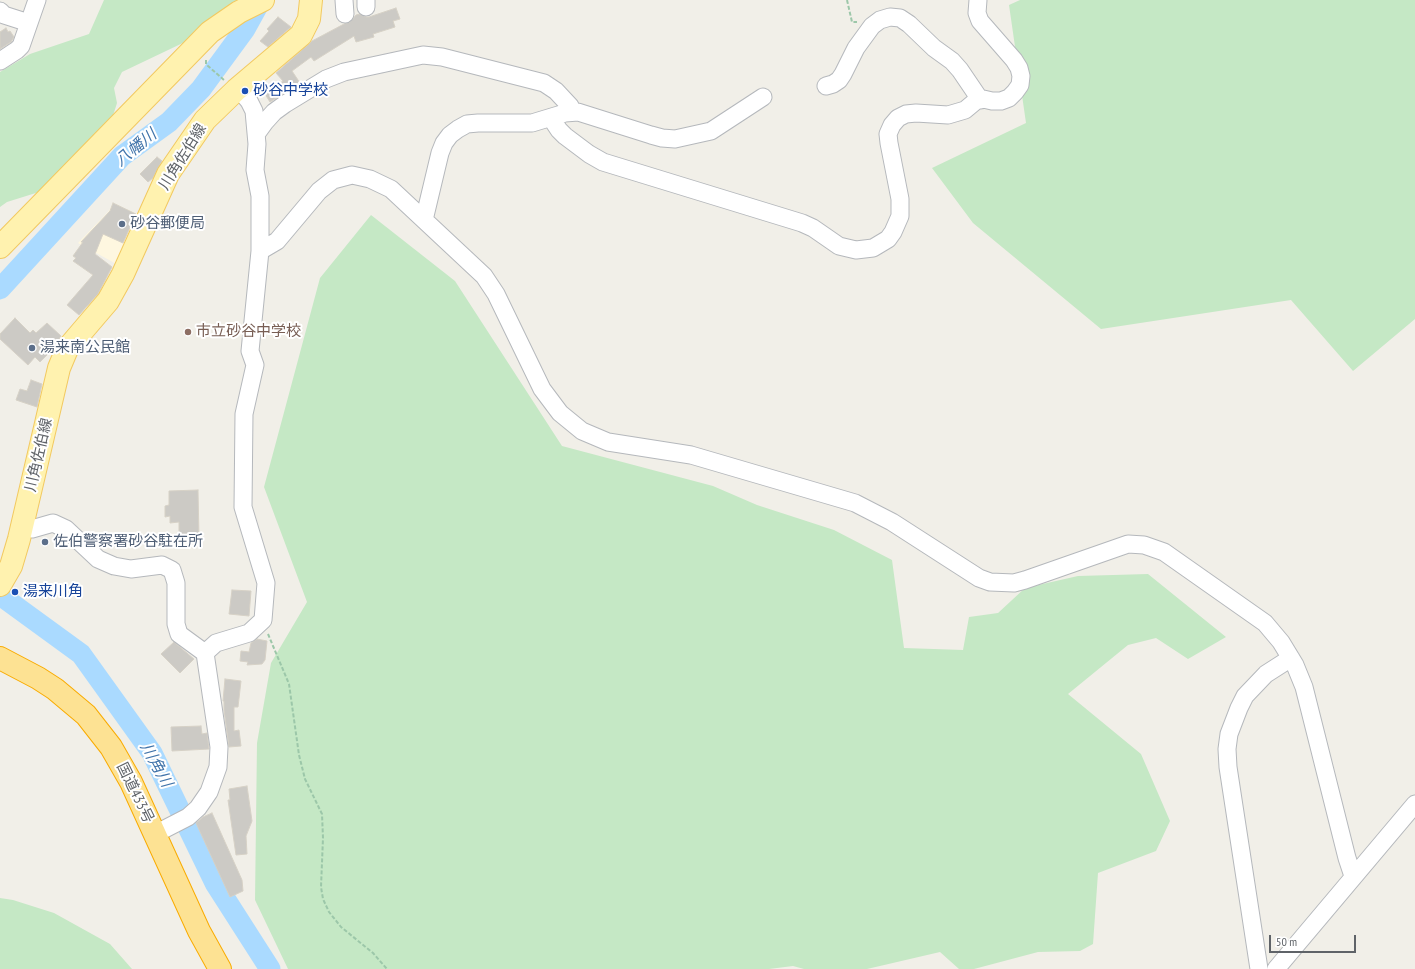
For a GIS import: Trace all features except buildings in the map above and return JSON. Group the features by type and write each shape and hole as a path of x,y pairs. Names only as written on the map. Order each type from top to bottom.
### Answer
{"highway":[{"name":"国道433号","path":"0,658 38,678 55,689 71,701 99,730 122,764 194,922 220,969"}],"main road":[{"path":"0,247 210,32 229,18 263,0"},
{"name":"川角佐伯線","path":"1,584 12,566 59,368 67,350 108,301 123,274 168,174 205,120 232,85 300,35 309,19 311,0"}],"street":[{"path":"0,60 19,48 22,44 36,0"},
{"path":"551,118 565,136 589,154 603,162 802,223 813,228 839,246 856,250 873,248 888,239 896,228 900,216 900,199 888,134 892,125 898,118 906,114 916,113 948,116 965,110 977,100 1001,101 1009,98 1020,85 1021,76 1019,68 1014,60 980,21 977,13 978,0"},
{"path":"0,11 4,15 29,24"},
{"path":"826,86 839,80 861,40 872,26 880,20 890,17 900,18 909,24 934,48 957,65 981,100"},
{"path":"257,133 264,122 274,112 326,79 344,72 423,55 442,57 544,83 556,91 570,106 573,112"},
{"path":"205,653 216,644 248,633 263,620 266,583 243,507 244,414 255,364 250,352 260,251 260,194 256,170 257,133 254,111 249,101 232,85"},
{"path":"424,220 440,153 444,143 458,128 467,124 532,123 573,112 584,113 650,135 675,139 711,131 763,97"},
{"path":"260,251 277,241 319,191 333,180 352,175 370,179 391,190 484,276 496,294 542,389 560,413 582,431 608,442 691,455 855,503 892,522 979,578 990,582 1014,583 1128,544 1144,545 1164,552 1265,623 1281,642 1291,658 1304,687 1347,858 1353,876"},
{"path":"22,527 32,529 53,524 66,529 98,559 114,566 131,569 162,565 172,570 176,583 176,624 179,634 205,653 219,747 218,767 210,792 198,808 188,817 155,834"},
{"path":"1259,969 1228,767 1227,749 1229,734 1239,708 1246,696 1266,674 1291,658"},
{"path":"1276,969 1415,804"}],"path":[{"path":"847,0 852,22 870,22 880,20"},
{"path":"208,66 232,85"},
{"path":"263,620 289,684 299,755 305,779 322,814 323,838 321,887 323,899 328,912 342,927 373,953 387,969"}],"shaded area":[{"path":"113,203 142,216 120,266 78,243 109,211"}],"green space":[{"path":"104,0 239,0 187,41 122,72 114,88 117,103 111,122 39,192 7,202 0,207 0,72 30,54 89,34"},
{"path":"1020,0 1415,0 1415,319 1353,371 1291,300 1101,329 973,223 932,168 1026,123 1009,5"},
{"path":"371,215 455,281 562,446 713,486 757,505 834,530 892,560 904,648 963,650 969,617 998,613 1025,588 1078,576 1148,574 1226,637 1188,659 1156,638 1128,645 1068,694 1141,754 1170,821 1156,851 1098,873 1093,944 1080,951 1038,952 974,969 959,969 940,952 867,969 804,969 793,966 769,969 288,969 255,900 257,743 271,663 307,602 264,487 320,278"},
{"path":"0,898 13,900 54,913 110,944 132,969 0,969"}],"waterway":[{"name":"八幡川","path":"0,289 122,156 169,122 201,89 245,29 261,0"},
{"name":"川角川","path":"0,595 81,654 152,753 215,883 270,969"}],"place":[{"name":"砂谷中学校","path":"245,91"},
{"name":"砂谷郵便局","path":"122,224"},
{"name":"市立砂谷中学校","path":"188,332"},
{"name":"湯来南公民館","path":"32,348"},
{"name":"佐伯警察署砂谷駐在所","path":"45,542"},
{"name":"湯来川角","path":"15,592"}]}
